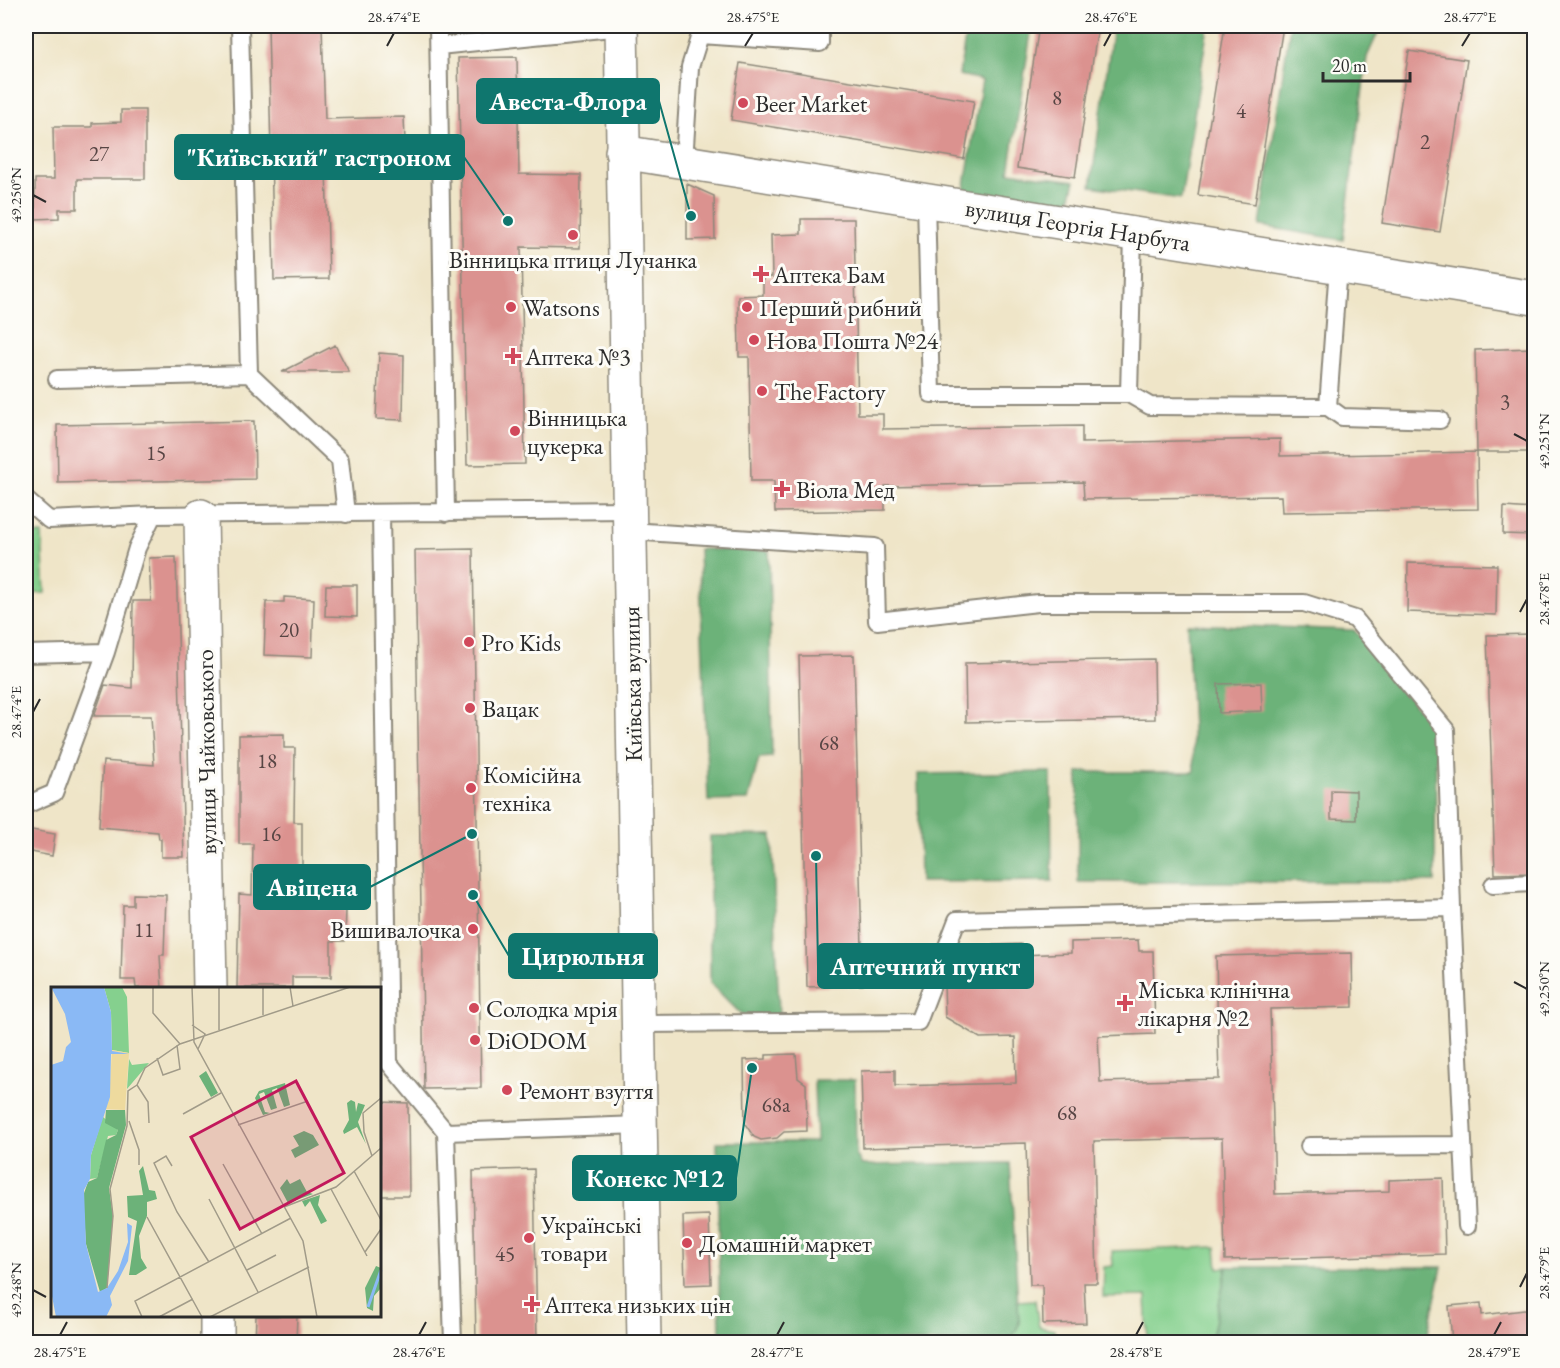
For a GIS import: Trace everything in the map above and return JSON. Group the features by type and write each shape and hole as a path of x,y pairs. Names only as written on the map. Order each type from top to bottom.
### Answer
{"street":[{"name":"Київська вулиця","path":"621,26 644,1342"},
{"name":"вулиця Георгія Нарбута","path":"622,152 1534,298"},
{"name":"вулиця Чайковського","path":"201,516 210,987"},
{"path":"217,1317 218,1342"}],"lane":[{"path":"240,26 249,374"},
{"path":"438,26 446,513"},
{"path":"439,46 621,26"},
{"path":"684,162 690,67 700,35 820,44 820,26"},
{"path":"926,201 931,394 1129,394 1150,406 1328,407 1342,417 1440,420"},
{"path":"1129,394 1133,234"},
{"path":"1328,407 1338,266"},
{"path":"57,379 249,374 340,460 346,514"},
{"path":"26,500 49,520 153,515 446,513 629,521 875,547 877,621 1038,603 1304,603 1355,619 1446,730 1467,1226"},
{"path":"381,513 388,1063 446,1132 453,1342"},
{"path":"26,805 54,793 106,652 137,548 153,515"},
{"path":"26,654 106,652"},
{"path":"1493,885 1534,883"},
{"path":"639,1024 918,1022 957,921 1452,908"},
{"path":"446,1132 640,1125"},
{"path":"1309,1146 1463,1145"}],"green space":[{"path":"967,26 1032,26 1009,172 1075,181 1068,207 964,192 982,80 959,75"},
{"path":"1113,26 1208,26 1181,199 1091,186"},
{"path":"1290,26 1381,26 1367,57 1343,240 1260,226"},
{"path":"26,534 42,534 45,593 26,594"},
{"path":"699,549 769,551 772,757 759,758 748,800 708,801"},
{"path":"1187,624 1354,630 1436,731 1435,882 1078,882 1078,772 1194,772"},
{"path":"1051,772 1052,881 920,882 918,774"},
{"path":"772,835 779,1015 742,1015 710,983 710,836"},
{"path":"814,1080 855,1080 856,1154 862,1165 1010,1163 1019,1324 1010,1342 720,1342 717,1142 816,1142"},
{"path":"1216,1247 1218,1268 1227,1267 1211,1342 1148,1342 1146,1296 1103,1297 1104,1267 1113,1266 1112,1251"},
{"path":"1227,1267 1442,1267 1426,1342 1211,1342"},
{"path":"1035,1300 1039,1327 1054,1330 1055,1342 1010,1342 1019,1324 1018,1301"}],"building":[{"path":"268,26 322,26 325,119 404,117 406,165 326,167 329,279 274,280"},
{"path":"1039,26 1098,26 1075,177 1017,168"},
{"path":"1225,26 1283,26 1255,204 1198,195"},
{"path":"1409,51 1467,60 1440,232 1382,223"},
{"path":"517,57 519,174 581,175 580,248 521,247 525,464 467,465 458,58"},
{"path":"740,63 974,101 964,159 731,120"},
{"path":"121,110 145,110 145,179 77,179 77,209 59,209 59,218 35,219 35,179 54,179 53,127 92,127 92,123 121,122"},
{"path":"687,184 714,196 715,239 687,240"},
{"path":"801,219 854,219 858,414 883,414 883,429 1082,426 1082,443 1280,439 1280,456 1477,452 1478,509 1282,512 1281,496 1084,499 1083,482 885,486 885,510 775,512 774,481 751,481 749,357 739,357 738,296 763,295 763,277 772,277 771,235 801,234"},
{"path":"335,345 349,372 282,372"},
{"path":"1534,348 1534,452 1477,452 1475,350"},
{"path":"379,353 404,355 403,420 376,419"},
{"path":"254,421 255,479 58,483 57,425"},
{"path":"1504,507 1534,509 1534,535 1503,534"},
{"path":"473,549 481,1088 424,1089 415,550"},
{"path":"176,557 184,857 161,857 161,839 159,839 158,832 99,827 103,761 154,765 151,716 94,716 105,685 132,688 133,601 151,601 149,558"},
{"path":"1408,563 1497,565 1496,615 1407,612"},
{"path":"326,585 357,585 357,617 325,616"},
{"path":"284,597 314,599 312,657 264,655 266,602 284,602"},
{"path":"1534,634 1534,873 1495,874 1487,635"},
{"path":"854,655 863,985 807,987 799,656"},
{"path":"1154,659 1155,719 966,722 965,663"},
{"path":"1261,683 1262,711 1219,713 1218,684"},
{"path":"284,734 284,748 295,748 294,822 302,822 302,874 319,874 318,908 346,909 345,941 331,941 331,977 292,977 292,987 237,987 239,894 252,895 253,844 239,844 239,735"},
{"path":"1331,790 1356,791 1356,820 1331,819"},
{"path":"26,829 55,834 52,856 26,851"},
{"path":"133,894 166,895 164,955 160,955 162,987 136,987 135,980 121,980 123,905 133,905"},
{"path":"1138,940 1139,951 1153,951 1155,1034 1098,1036 1100,1082 1219,1079 1216,956 1352,953 1353,1007 1270,1009 1275,1194 1389,1191 1389,1180 1443,1178 1445,1254 1225,1260 1222,1138 1094,1141 1097,1283 1084,1283 1086,1323 1043,1324 1042,1285 1030,1285 1026,1143 863,1148 861,1071 895,1070 895,1086 1016,1083 1015,1037 980,1038 945,1017 944,983 978,956 994,955 993,945 1021,944 1021,955 1071,953 1071,942"},
{"path":"796,1054 798,1078 806,1084 807,1131 784,1132 777,1138 761,1140 754,1137 745,1124 744,1060 766,1059 766,1055"},
{"path":"381,1102 408,1103 409,1196 381,1196"},
{"path":"534,1169 537,1342 476,1342 473,1171"},
{"path":"709,1215 711,1284 685,1285 683,1216"},
{"path":"1481,1303 1482,1315 1534,1309 1534,1342 1452,1342 1449,1306"},
{"path":"256,1317 297,1317 296,1342 255,1342"}],"place":[{"name":"Beer Market","path":"743,103"},
{"name":"Авеста-Флора","path":"691,216"},
{"name":"\"Київський\" гастроном","path":"508,221"},
{"name":"Вінницька птиця Лучанка","path":"573,235"},
{"name":"Аптека Бам","path":"761,274"},
{"name":"Watsons","path":"511,307"},
{"name":"Перший рибний","path":"747,307"},
{"name":"Нова Пошта №24","path":"754,340"},
{"name":"Аптека №3","path":"513,356"},
{"name":"The Factory","path":"762,391"},
{"name":"Вінницька цукерка","path":"515,431"},
{"name":"Віола Мед","path":"782,489"},
{"name":"Pro Kids","path":"469,642"},
{"name":"Вацак","path":"470,708"},
{"name":"Комісійна техніка","path":"471,788"},
{"name":"Авіцена","path":"472,834"},
{"name":"Аптечний пункт","path":"816,856"},
{"name":"Цирюльня","path":"473,895"},
{"name":"Вишивалочка","path":"473,929"},
{"name":"Міська клінічна лікарня №2","path":"1125,1003"},
{"name":"Солодка мрія","path":"474,1008"},
{"name":"DiODOM","path":"475,1040"},
{"name":"Конекс №12","path":"752,1068"},
{"name":"Ремонт взуття","path":"507,1090"},
{"name":"Українські товари","path":"529,1238"},
{"name":"Домашній маркет","path":"687,1243"},
{"name":"Аптека низьких цін","path":"532,1304"}]}
